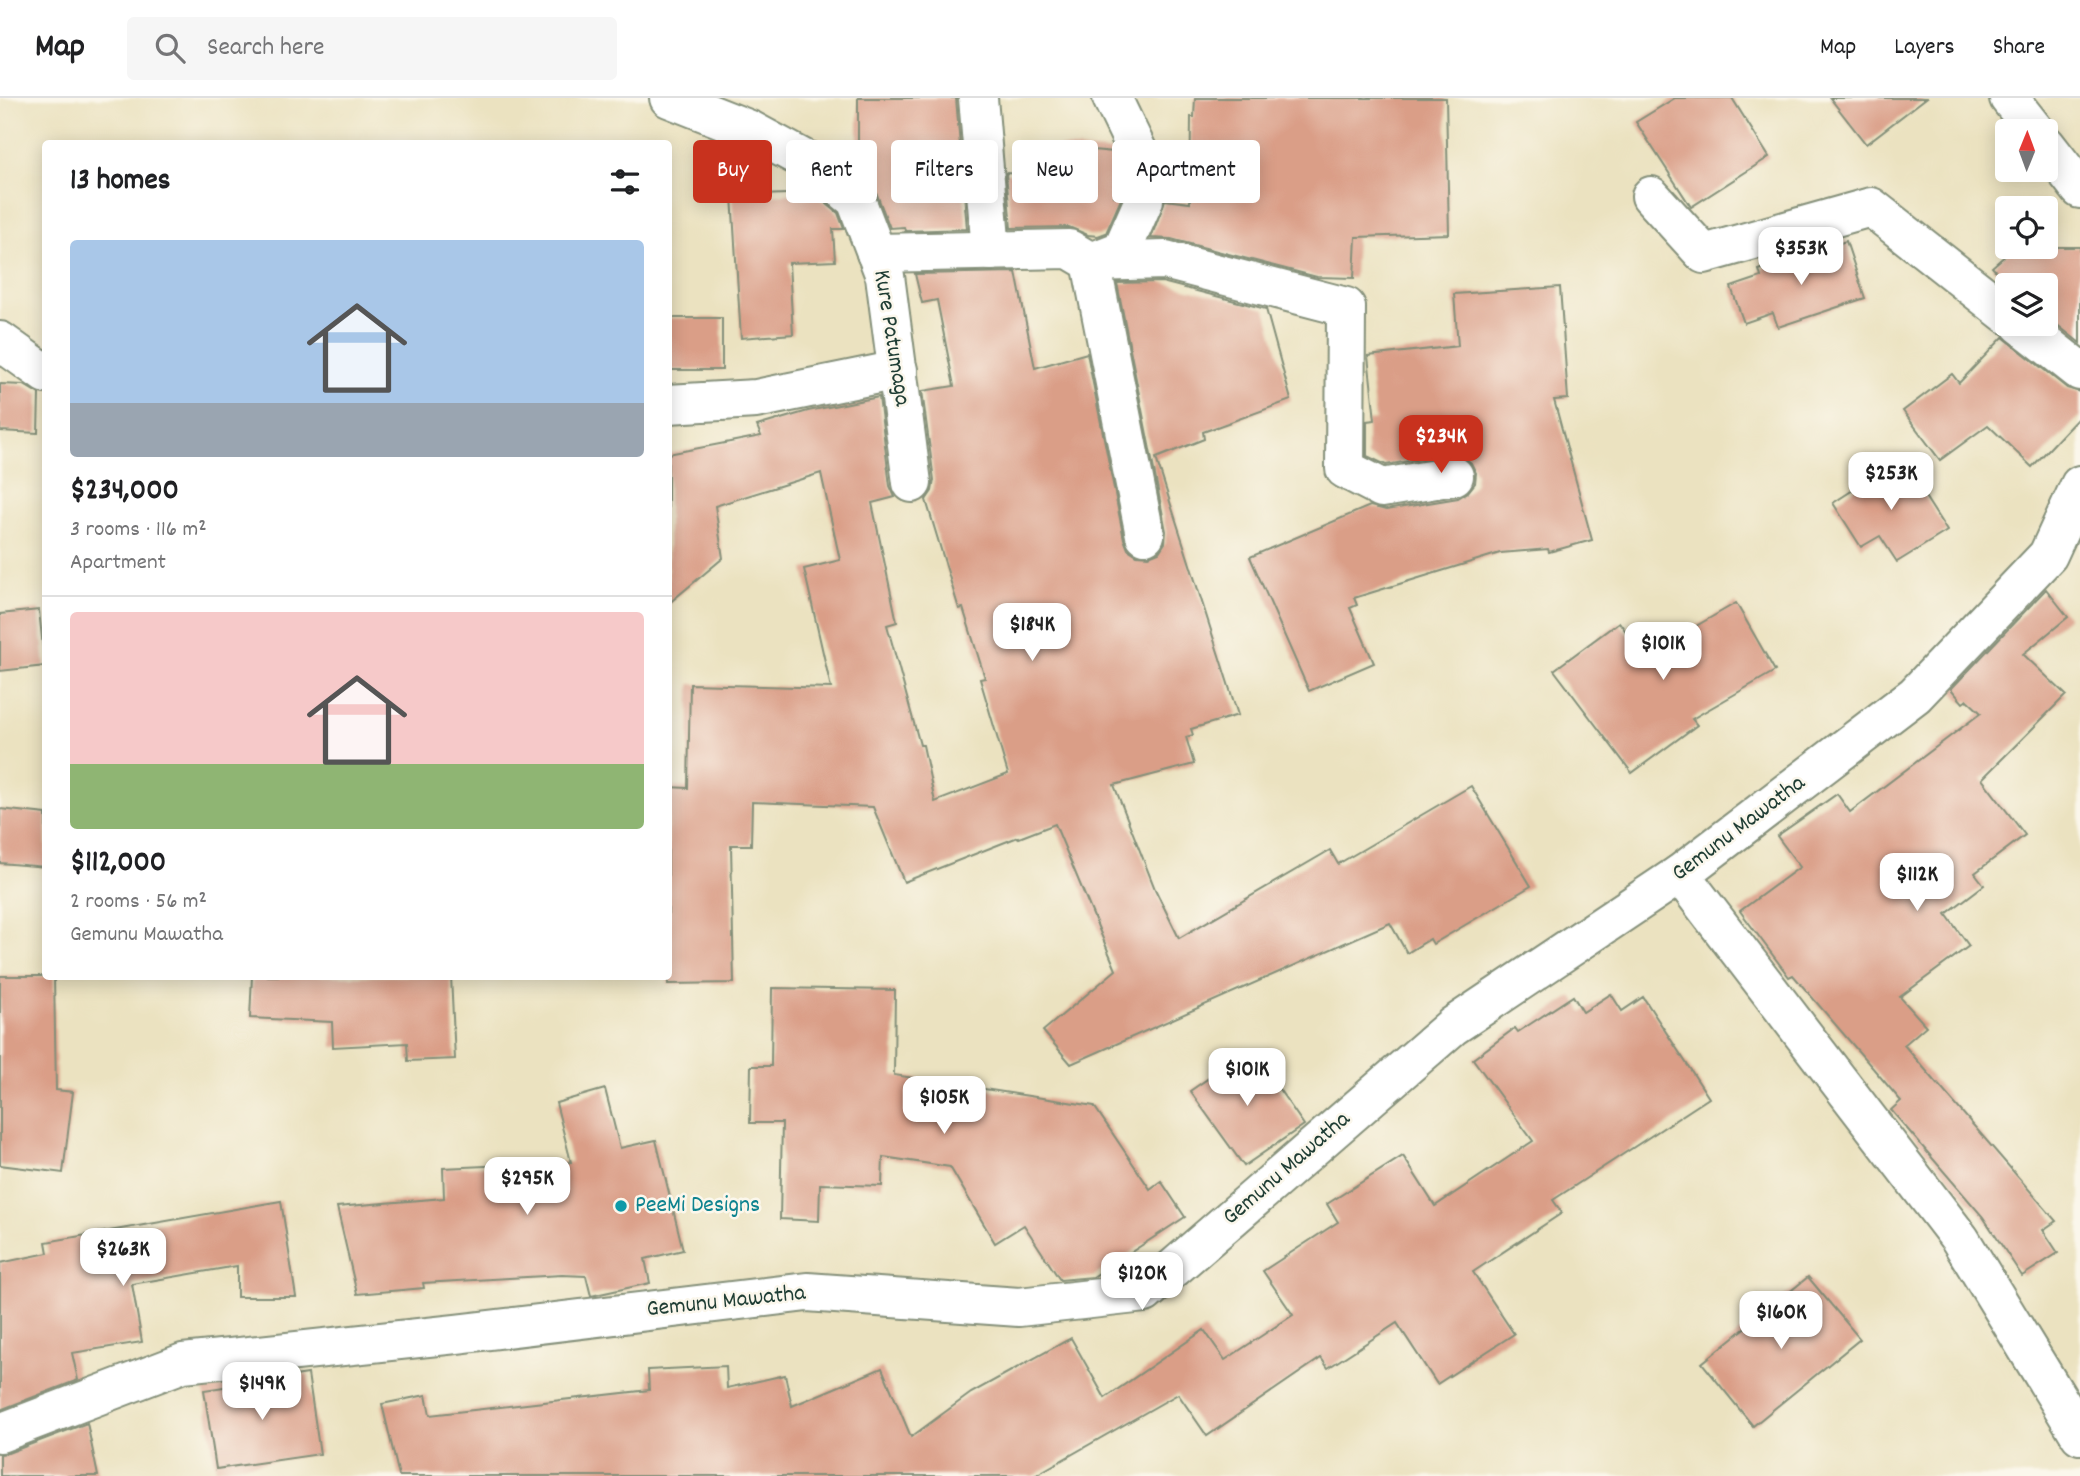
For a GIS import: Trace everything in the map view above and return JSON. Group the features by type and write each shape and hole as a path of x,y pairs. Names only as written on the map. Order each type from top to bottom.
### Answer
{"street":[{"name":"Kure Patumaga","path":"669,98 750,130 808,162 856,200 885,276 912,483"},
{"path":"978,98 990,250"},
{"path":"1091,262 1122,250 1144,200 1139,154 1112,98"},
{"path":"2009,98 2026,119"},
{"path":"2058,161 2080,189"},
{"path":"1651,196 1704,254 1871,207 1995,305"},
{"path":"876,253 1069,249 1091,262 1165,260 1346,307 1345,469 1382,488 1454,477"},
{"path":"1091,262 1145,535"},
{"path":"2035,336 2080,371"},
{"path":"0,341 42,371"},
{"path":"672,404 756,399 898,370"},
{"name":"Gemunu Mawatha","path":"0,1433 183,1363 807,1292 1019,1307 1145,1293 1452,1026 1680,874 1915,695 2048,555 2080,485"},
{"path":"1680,874 1960,1239 2080,1434"}],"building":[{"path":"858,98 956,98 960,140 891,140 891,203 965,203 967,229 905,231 904,227 890,228 877,195 877,140 858,140"},
{"path":"1195,98 1446,98 1449,234 1356,237 1354,278 1317,277 1171,239 1151,238 1164,203 1260,203 1260,140 1191,140 1191,117 1194,117"},
{"path":"1675,98 1732,98 1769,157 1691,207 1636,122"},
{"path":"1830,98 1926,98 1866,144"},
{"path":"1098,151 1112,152 1112,203 1119,203 1106,233 1098,236 1069,227 1011,228 1006,173 1012,173 1012,203 1098,203"},
{"path":"786,194 786,203 826,203 838,213 844,229 833,229 835,261 789,263 793,334 741,338 732,203 772,203 772,195"},
{"path":"1846,241 1865,298 1778,327 1773,313 1744,323 1731,287 1761,277 1759,270"},
{"path":"2058,247 2080,247 2080,343 2058,326 2058,273 1997,273 1992,267 2001,259 2058,259"},
{"path":"1016,272 1035,368 1087,353 1124,539 1128,549 1137,555 1149,556 1159,552 1165,543 1166,531 1117,283 1162,282 1266,309 1291,400 1203,432 1204,439 1156,458 1238,715 1191,729 1193,735 1186,737 1194,764 1114,785 1155,889 1179,938 1330,850 1338,864 1471,786 1531,886 1433,944 1430,939 1407,953 1390,923 1071,1064 1043,1031 1116,970 1055,824 904,882 873,807 752,802 751,845 731,845 734,983 668,984 668,980 672,980 672,787 688,788 690,684 831,688 804,569 840,560 821,473 715,506 723,558 672,601 672,453 761,436 757,426 808,411 879,397 890,486 895,497 872,503 897,622 887,625 920,745 923,745 935,802 1008,774 980,679 985,678 963,608 959,609 926,500 932,491 934,480 922,391 954,386 937,300 922,303 915,274"},
{"path":"1560,287 1568,399 1554,400 1592,540 1549,552 1548,549 1500,553 1354,598 1357,605 1350,608 1374,663 1309,691 1250,557 1370,506 1386,510 1458,498 1468,492 1475,483 1476,473 1471,463 1461,455 1450,454 1386,465 1367,456 1367,421 1375,420 1368,356 1458,346 1454,294"},
{"path":"672,318 722,318 722,370 672,370"},
{"path":"2003,337 2067,388 2080,392 2080,416 2032,467 1988,425 1940,460 1903,411 1952,374 1959,383"},
{"path":"0,384 24,385 39,394 38,433 0,431"},
{"path":"1901,459 1947,531 1897,562 1880,536 1861,547 1833,503"},
{"path":"2046,589 2068,617 2023,654 2066,695 1982,779 2025,835 1975,873 1984,885 1946,914 1969,946 1900,997 1926,1026 1904,1045 2056,1221 2043,1230 2058,1253 2022,1276 1983,1217 1891,1110 1901,1101 1793,975 1789,977 1740,911 1800,867 1777,836 1837,794 1850,812 1981,713 1967,700 1963,703 1951,689"},
{"path":"1736,603 1775,671 1692,719 1697,725 1632,773 1554,670 1619,622 1644,656"},
{"path":"39,610 42,666 0,671 0,614"},
{"path":"0,809 42,814 42,867 0,863"},
{"path":"0,976 42,976 42,980 54,980 56,1090 73,1092 63,1173 0,1165"},
{"path":"252,980 451,980 455,1059 408,1061 407,1043 333,1047 332,1022 250,1018"},
{"path":"772,988 895,990 894,1075 1094,1106 1150,1189 1161,1181 1185,1217 1093,1277 1060,1280 1024,1225 995,1243 950,1167 883,1157 882,1186 820,1184 819,1221 780,1219 782,1123 750,1123 751,1066 771,1066"},
{"path":"1611,994 1622,1011 1643,997 1709,1098 1553,1200 1562,1213 1473,1272 1514,1334 1437,1384 1397,1323 1328,1368 1321,1358 1207,1436 1178,1394 1034,1476 399,1476 382,1404 426,1395 430,1415 649,1390 648,1370 726,1366 727,1388 785,1375 792,1406 882,1368 911,1437 971,1393 1071,1338 1105,1398 1204,1330 1225,1360 1293,1315 1263,1271 1338,1222 1327,1204 1403,1156 1435,1206 1533,1141 1473,1059 1515,1028 1518,1032 1573,996 1583,1012"},
{"path":"1251,1049 1304,1125 1244,1166 1190,1091"},
{"path":"605,1089 620,1148 656,1140 683,1250 645,1259 650,1283 591,1296 586,1276 562,1275 423,1283 424,1288 357,1294 337,1207 444,1198 443,1168 571,1162 556,1103"},
{"path":"281,1201 296,1297 237,1297 237,1266 132,1284 142,1342 72,1353 78,1380 0,1410 0,1263 48,1253 46,1242"},
{"path":"1808,1277 1860,1339 1753,1426 1702,1363"},
{"path":"308,1374 320,1454 216,1469 204,1390"},
{"path":"87,1423 98,1476 0,1476 0,1454"}],"place":[{"name":"PeeMi Designs","path":"621,1206"}]}
